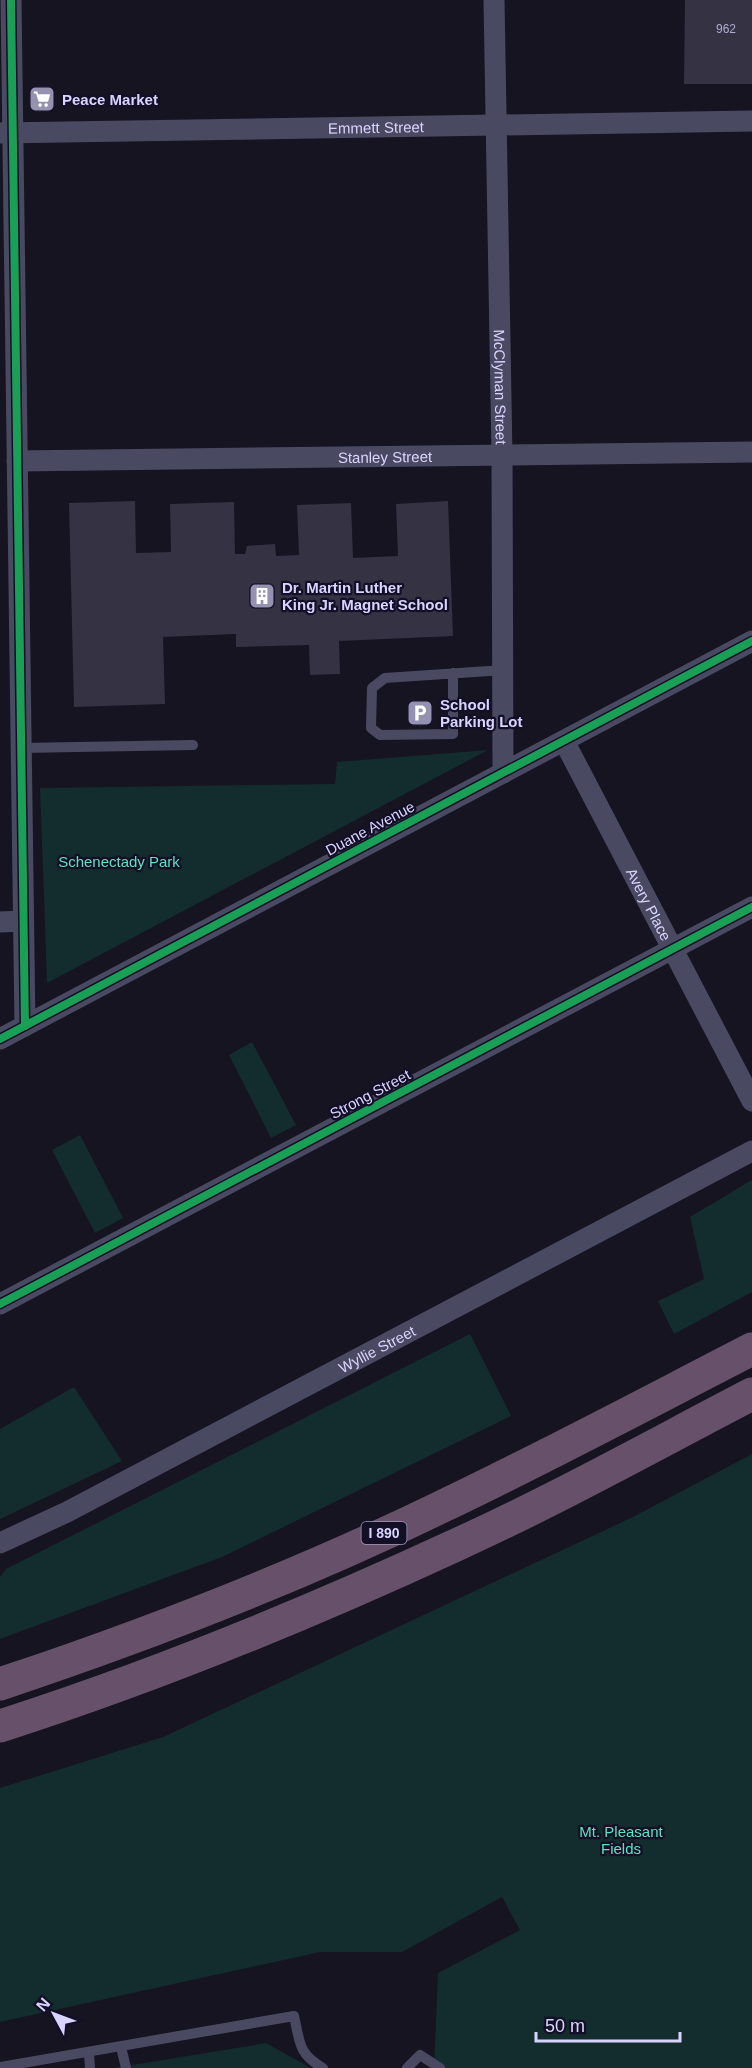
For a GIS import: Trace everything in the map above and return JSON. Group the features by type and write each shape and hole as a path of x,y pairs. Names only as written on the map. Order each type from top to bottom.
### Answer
{"highway":[{"name":"I 890","path":"0,1684 148,1632 343,1552 441,1508 752,1349"},
{"name":"I 890","path":"0,1726 163,1670 305,1612 458,1544 752,1394"},
{"path":"646,1449 752,1410"}],"street":[{"path":"11,0 6,133 8,395 17,461 10,662 20,748 25,1026"},
{"name":"McClyman Street","path":"494,0 502,456 503,773"},
{"name":"Emmett Street","path":"6,133 752,121"},
{"name":"Stanley Street","path":"17,461 752,452"},
{"name":"Duane Avenue","path":"0,1039 752,642"},
{"name":"Avery Place","path":"564,741 752,1101"},
{"name":"Strong Street","path":"0,1304 752,907"},
{"path":"0,922 22,921"},
{"name":"Wyllie Street","path":"0,1543 67,1512 752,1151"}],"lane":[{"path":"453,673 453,734 380,735 372,728 372,688 385,678 453,673 504,670"},
{"path":"20,748 193,745"},
{"path":"0,2067 89,2054 294,2016 302,2052 308,2060 323,2068"},
{"path":"121,2047 126,2068"},
{"path":"89,2054 90,2068"},
{"path":"407,2068 420,2055 440,2068"}],"green space":[{"name":"Schenectady Park","path":"488,750 47,983 40,788 335,784 337,762"},
{"path":"252,1042 296,1125 271,1138 229,1055"},
{"path":"80,1135 123,1218 95,1233 52,1150"},
{"path":"752,1180 752,1292 674,1334 658,1301 704,1279 690,1217"},
{"path":"470,1334 511,1416 222,1557 0,1639 0,1577 6,1569"},
{"path":"74,1387 122,1461 0,1519 0,1429"},
{"name":"Mt. Pleasant Fields","path":"752,1454 752,2068 434,2068 438,1973 520,1930 502,1897 402,1952 320,1952 0,2022 0,1788 163,1737 631,1518"},
{"path":"266,2043 311,2068 114,2068"}],"building":[{"path":"685,0 752,0 752,84 684,84"},
{"name":"Dr. Martin Luther King Jr. Magnet School","path":"135,501 136,553 171,552 170,504 234,502 235,554 245,554 247,546 275,544 276,556 299,555 297,505 351,503 353,558 398,556 396,504 448,501 453,636 339,641 340,674 310,675 309,645 236,647 236,634 163,637 165,704 74,707 69,503"}],"cycle path":[{"path":"11,0 25,1026"},
{"path":"0,1039 752,641"},
{"path":"0,1304 752,907"}],"place":[{"name":"Peace Market","path":"42,99"},
{"name":"Dr. Martin Luther King Jr. Magnet School","path":"262,596"},
{"name":"School Parking Lot","path":"420,713"}]}
